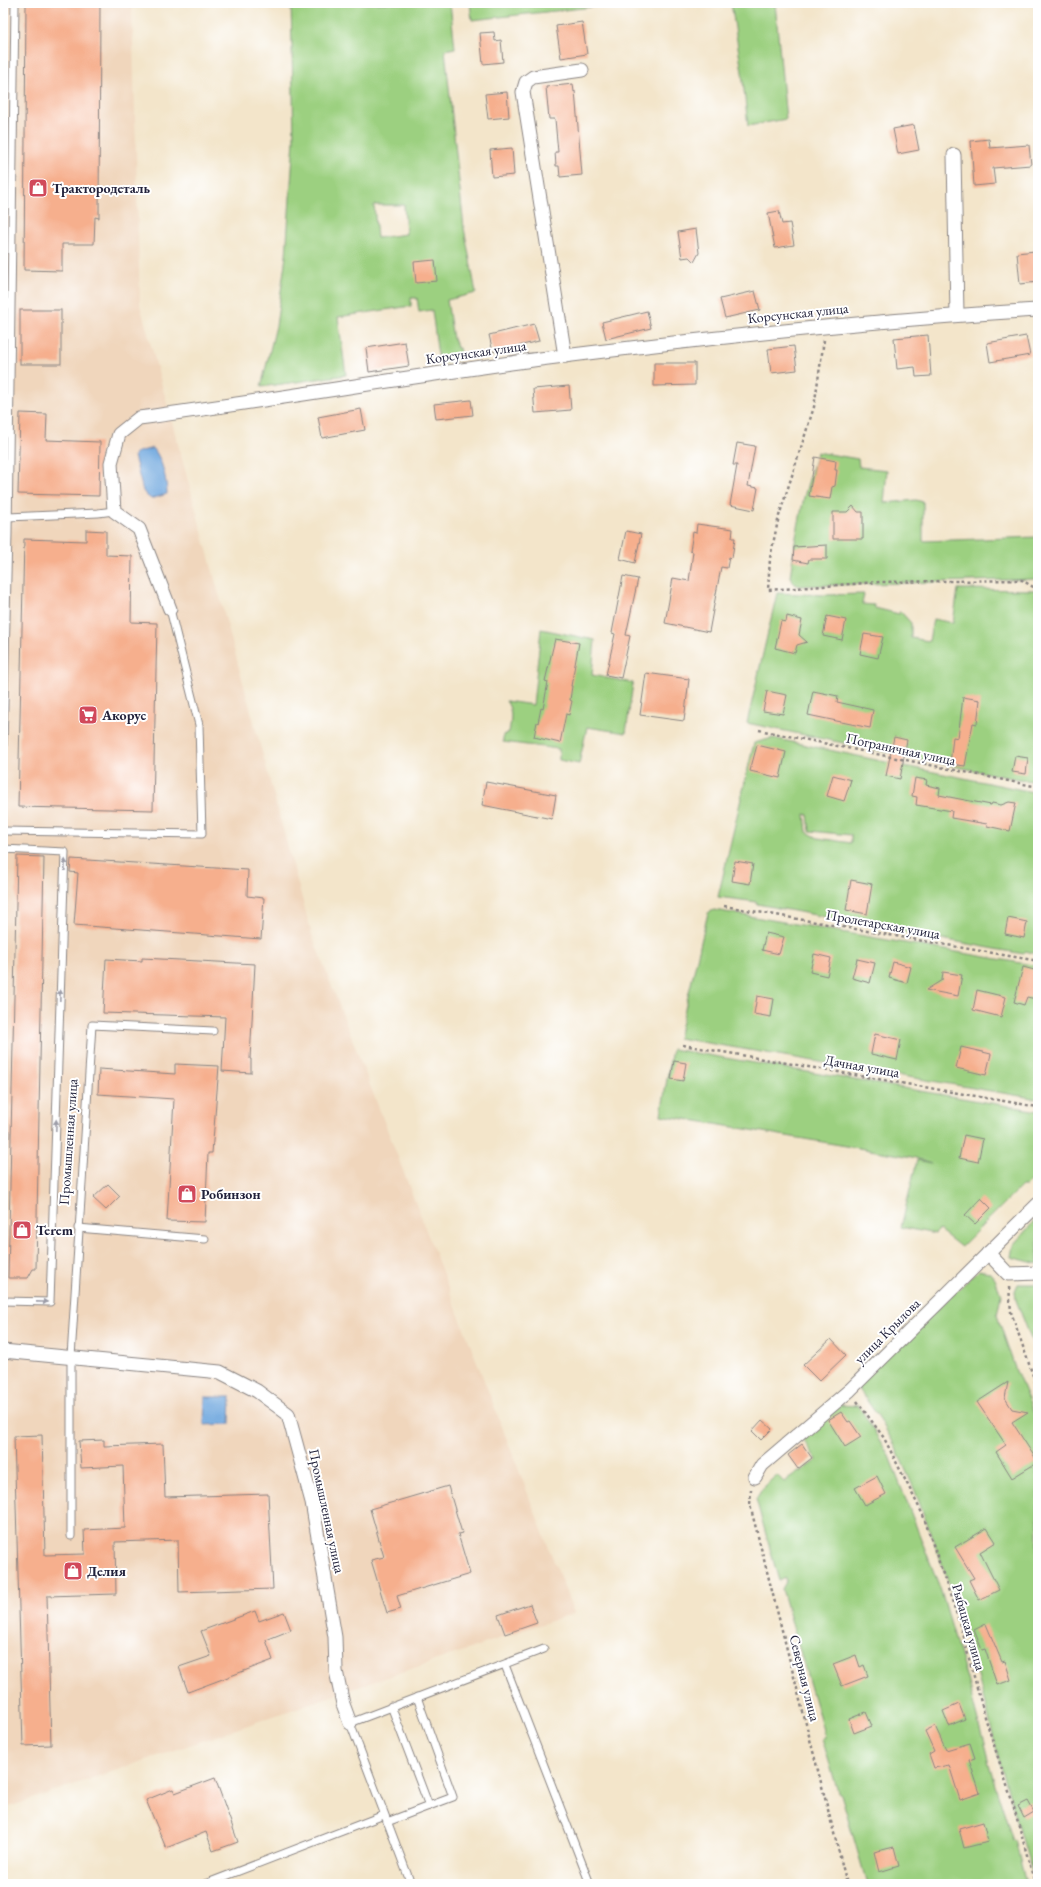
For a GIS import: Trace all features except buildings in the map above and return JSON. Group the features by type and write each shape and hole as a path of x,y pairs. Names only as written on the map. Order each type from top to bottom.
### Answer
{"street":[{"path":"565,356 523,92 526,82 533,77 582,70"},
{"path":"954,155 957,315"},
{"name":"Корсунская улица","path":"114,511 111,463 119,434 139,418 565,356 752,334 957,315 1038,310"},
{"path":"114,511 139,529 170,609"},
{"name":"улица Крылова","path":"755,1478 762,1465 850,1390 1038,1204"},
{"path":"988,1253 1008,1274 1038,1273"},
{"name":"Промышленная улица","path":"3,1351 220,1372 257,1391 288,1414 312,1502 335,1637 336,1671 343,1704 350,1723"}],"lane":[{"path":"3,747 6,532 8,517 15,3"},
{"path":"8,517 114,511"},
{"path":"3,832 202,834 199,725 170,609"},
{"path":"3,849 65,852 50,1302 3,1301"},
{"name":"Промышленная улица","path":"71,1357 92,1025 213,1030"},
{"path":"78,1228 205,1239"},
{"path":"71,1357 71,1536"},
{"path":"411,1884 350,1723 391,1706 505,1665 544,1649"},
{"path":"505,1665 590,1884"},
{"path":"387,1822 453,1797 417,1697"},
{"path":"391,1706 429,1806"},
{"path":"205,1884 384,1815"}],"path":[{"path":"826,327 814,407 779,516 770,558 768,590 879,582 1022,580 1038,590"},
{"name":"Пограничная улица","path":"759,730 1038,788"},
{"name":"Пролетарская улица","path":"724,906 1038,961"},
{"name":"Дачная улица","path":"683,1045 1038,1107"},
{"path":"1008,1274 1011,1312 1038,1390"},
{"name":"Рыбацкая улица","path":"850,1390 884,1438 923,1515 958,1618 984,1717 1013,1804 1035,1884"},
{"name":"Северная улица","path":"755,1478 750,1490 750,1505 847,1884"}],"shaded area":[{"path":"3,3 132,3 140,305 312,935 574,1613 3,1809"}],"green space":[{"path":"291,3 450,3 455,48 445,50 464,228 476,293 447,300 453,339 457,348 459,348 461,359 439,364 432,310 419,312 417,298 411,298 411,306 338,317 346,375 261,387 276,326 286,256 294,140","holes":["374,205 404,205 406,234 377,238"]},
{"path":"470,3 629,3 472,20"},
{"path":"731,3 775,3 786,119 748,126 742,72"},
{"path":"817,452 858,459 859,467 887,470 884,503 916,500 923,502 923,541 1038,537 1038,579 800,586 795,584 790,577 795,542 804,497"},
{"path":"958,589 1035,590 1036,596 1038,596 1038,782 1006,777 747,723 777,593 824,595 864,594 862,604 874,605 875,608 899,614 900,611 911,623 911,638 929,641 933,619 953,623"},
{"path":"541,629 595,640 592,675 633,683 626,733 587,727 579,764 559,760 559,749 503,742 503,735 509,732 511,720 510,708 506,701 533,705"},
{"path":"773,738 1038,793 1038,954 1025,951 1024,954 995,949 757,904 757,902 718,897 754,743","holes":["805,814 808,815 810,831 851,835 851,843 818,838 807,832"]},
{"path":"714,910 1038,966 1038,1099 678,1038 708,913"},
{"path":"672,1049 1038,1111 1038,1174 1026,1186 1022,1186 961,1247 939,1230 935,1234 901,1227 917,1160 931,1163 912,1157 661,1115"},
{"path":"1038,1217 1038,1264 1011,1257 1013,1245"},
{"path":"979,1270 989,1272 995,1279 1001,1295 997,1315 1016,1371 1038,1423 1038,1884 1035,1883 999,1759 975,1665 947,1578 915,1491 895,1446 880,1419 856,1385"},
{"path":"1018,1284 1038,1284 1038,1357 1016,1300 1015,1291"},
{"path":"838,1405 859,1406 889,1456 940,1588 967,1679 993,1779 1013,1841 1015,1840 1026,1884 867,1884 841,1794 838,1792 822,1738 825,1737 782,1589 787,1580 786,1578 779,1581 756,1499 764,1486 777,1475 784,1482 817,1460 802,1438"}],"water":[{"path":"153,448 159,458 163,470 167,494 151,499 143,491 134,456 135,453"},
{"path":"205,1397 231,1397 230,1424 204,1425"}],"place":[{"name":"Трактородеталь","path":"38,188"},
{"name":"Акорус","path":"88,715"},
{"name":"Робинзон","path":"187,1194"},
{"name":"Terem","path":"22,1230"},
{"name":"Делия","path":"73,1571"}]}
